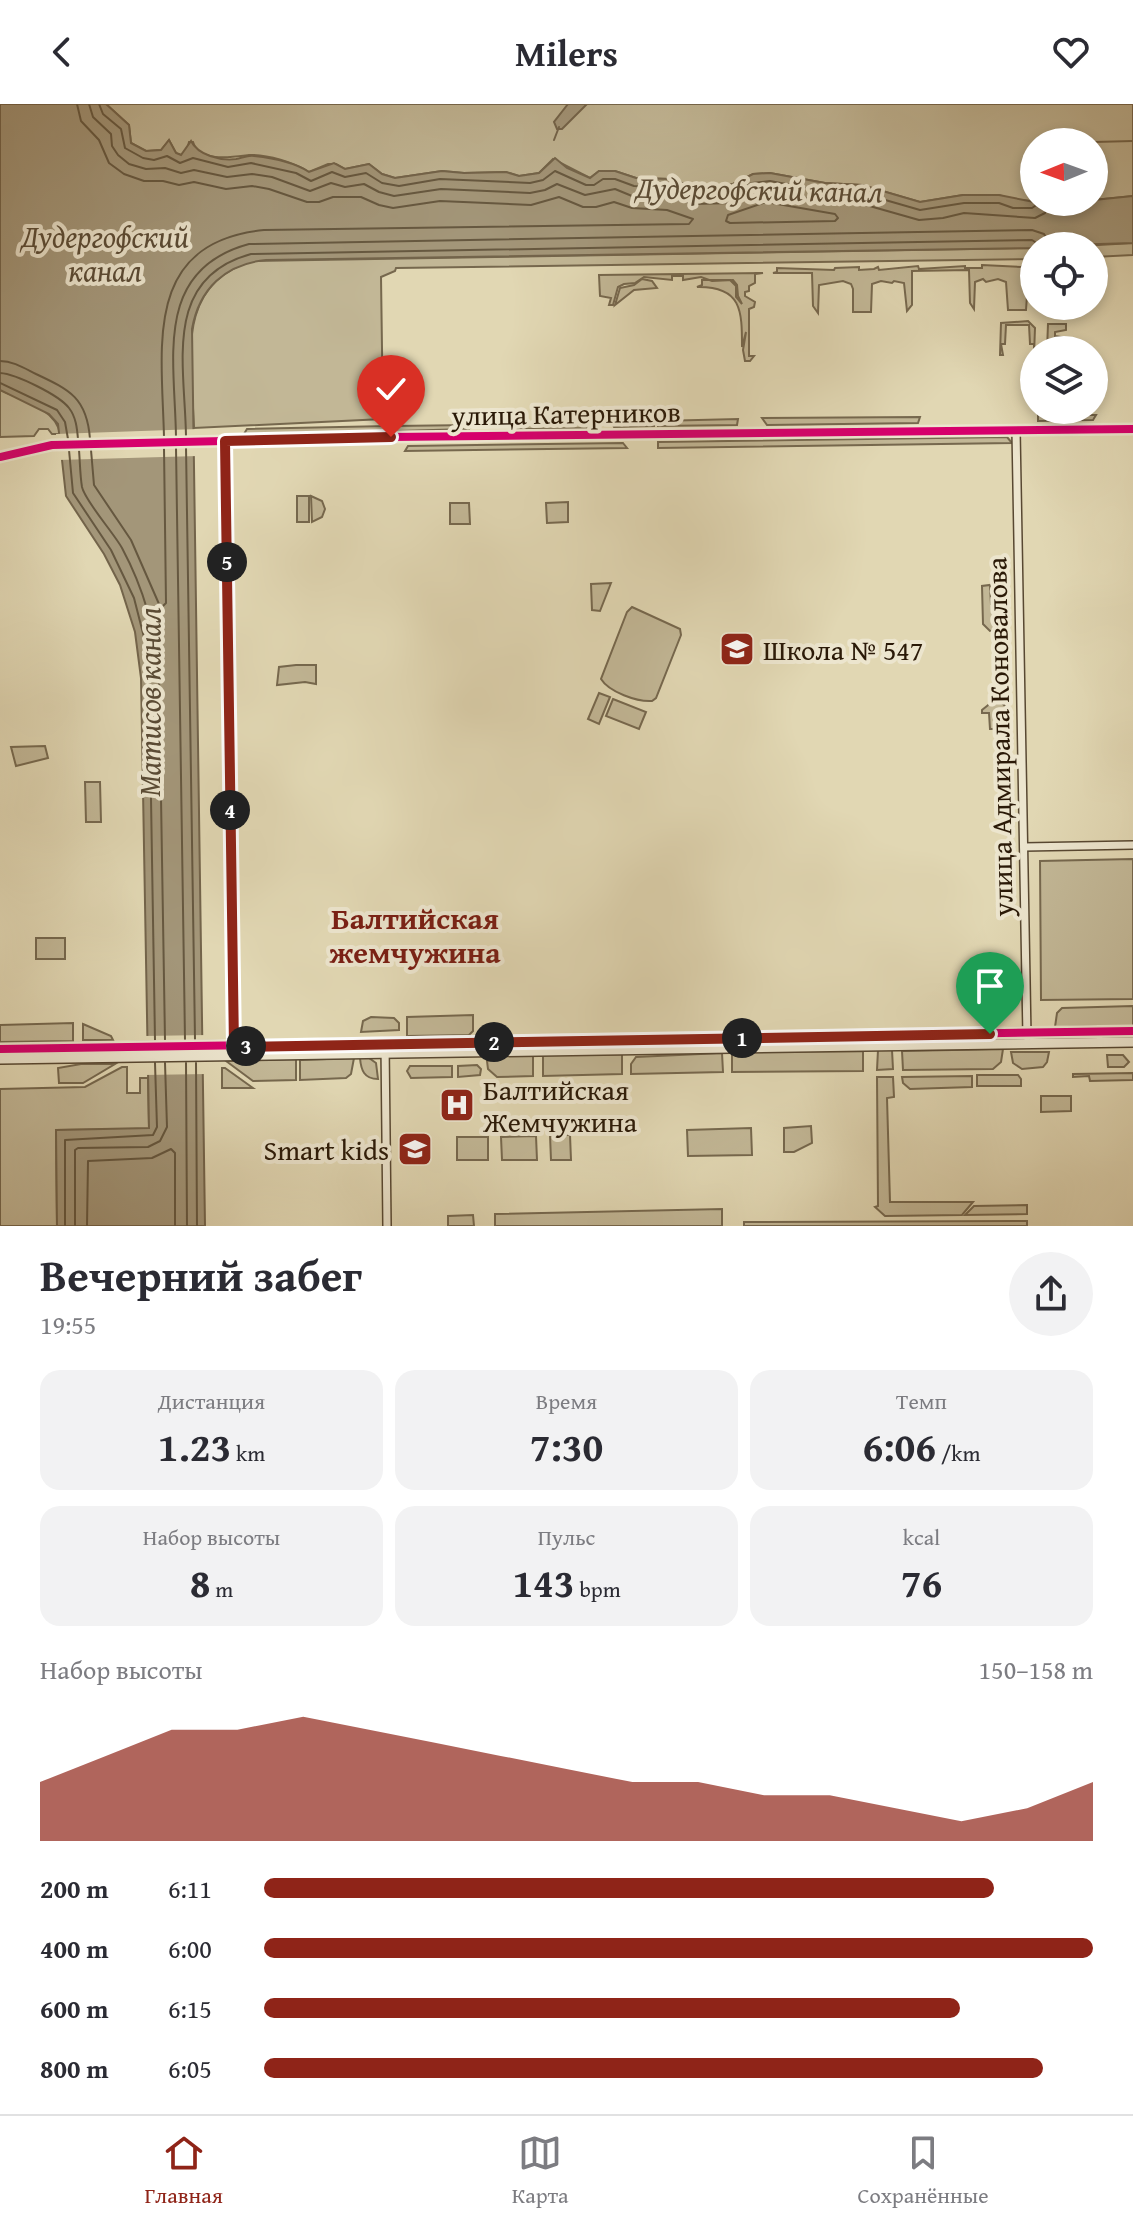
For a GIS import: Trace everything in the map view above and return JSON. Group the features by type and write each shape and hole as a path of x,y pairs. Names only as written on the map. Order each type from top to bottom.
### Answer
{"street":[{"name":"улица Катерников","path":"0,457 52,445 1133,429"},
{"name":"улица Адмирала Коновалова","path":"1016,430 1027,1038"},
{"path":"225,441 234,1051"},
{"path":"1024,847 1133,845"},
{"path":"0,1049 210,1052 1027,1038 1133,1031"},
{"path":"1027,1038 1133,1042"},
{"path":"385,1049 387,1226"},
{"path":"0,1059 142,1052"}],"shaded area":[{"path":"106,104 1133,104 1133,196 1108,199 1108,128 1020,128 1020,200 999,195 963,195 920,202 862,185 825,183 770,173 753,174 733,184 691,186 670,179 636,178 615,171 599,171 590,178 553,159 539,173 519,176 506,172 442,171 395,178 382,174 369,164 345,169 328,164 309,172 289,162 264,156 210,156 197,149 193,142 189,142 187,150 181,155 176,153 169,140 161,150 146,151 131,143 129,125"},
{"path":"1133,243 1133,255 1108,256 1108,244"},
{"path":"1020,248 1020,259 396,268 381,277 383,419 194,428 191,353 199,307 210,288 227,272 253,261"},
{"path":"982,265 1020,267 1020,310 1008,310 1006,282 998,279 975,282 974,309 970,303 969,270 912,271 912,305 907,311 904,283 881,281 872,284 871,312 853,312 851,284 843,281 819,285 818,313 813,306 812,273 773,273 777,272 777,268 982,268"},
{"path":"763,273 755,274 755,283 745,292 745,296 755,302 754,307 749,309 749,356 754,356 750,361 745,361 746,332 742,347 740,312 731,296 712,288 697,287 702,285 702,280 709,280 701,277 683,280 683,276 672,276 672,280 644,277 618,287 613,305 609,305 611,298 600,296 599,275","holes":["730,280 737,285 742,304 736,297 736,286"]},
{"path":"642,279 652,281 657,288 634,290 615,305 620,288 634,285"},
{"path":"1028,321 1035,328 1035,336 1030,336 1029,325 1006,325 1005,344 1001,344 1003,355 1000,355 1001,323"},
{"path":"1048,324 1066,324 1066,330 1048,336"},
{"path":"0,390 45,411 57,425 60,434 39,429 34,436 0,437"},
{"path":"920,417 918,423 767,425 762,418"},
{"path":"738,419 737,425 658,426 658,421"},
{"path":"610,421 654,421 654,426 614,427"},
{"path":"601,423 598,428 516,429 514,424"},
{"path":"472,425 469,429 397,431 394,426"},
{"path":"387,426 383,431 244,434 247,429"},
{"path":"1007,437 1012,443 658,448 658,442"},
{"path":"623,443 627,448 405,451 408,446"},
{"path":"297,496 309,496 309,522 297,522"},
{"path":"311,496 322,501 325,509 322,517 312,522"},
{"path":"568,502 568,522 547,523 546,503"},
{"path":"450,503 469,503 470,524 450,524"},
{"path":"611,583 600,611 592,610 591,584"},
{"path":"990,585 991,604 1003,604 1002,585 1006,585 1007,622 1000,630 990,631 983,624 982,586"},
{"path":"632,607 680,629 681,635 656,698 652,701 624,695 601,679 627,612"},
{"path":"316,665 316,684 277,685 279,667"},
{"path":"599,693 610,697 599,724 588,719"},
{"path":"613,699 646,712 639,729 606,716"},
{"path":"992,702 1001,702 1009,710 1010,729 990,729 989,713 982,713 982,710"},
{"path":"45,746 48,758 16,766 11,747"},
{"path":"85,782 100,782 101,822 86,822"},
{"path":"1133,859 1133,999 1041,1000 1040,861"},
{"path":"36,938 65,938 65,959 36,959"},
{"path":"1133,1006 1133,1026 1055,1027 1057,1013 1062,1008"},
{"path":"473,1015 473,1031 469,1035 407,1036 407,1017"},
{"path":"371,1017 394,1018 399,1023 399,1030 361,1032 363,1021"},
{"path":"73,1023 73,1041 0,1042 0,1025"},
{"path":"83,1024 111,1036 113,1040 83,1040"},
{"path":"1003,1049 1001,1062 993,1069 903,1070 902,1051"},
{"path":"878,1050 892,1050 893,1069 877,1070"},
{"path":"863,1051 863,1071 732,1072 732,1052"},
{"path":"1011,1052 1049,1052 1043,1067 1022,1069 1013,1063"},
{"path":"722,1053 723,1072 631,1074 631,1064 636,1057"},
{"path":"622,1054 622,1074 543,1076 543,1055"},
{"path":"1107,1055 1123,1055 1129,1062 1124,1067 1108,1067"},
{"path":"501,1056 533,1056 533,1076 497,1077 488,1069 487,1061"},
{"path":"354,1058 351,1074 346,1078 300,1080 300,1060"},
{"path":"360,1058 369,1058 376,1063 378,1079 364,1073"},
{"path":"296,1059 296,1080 253,1081 226,1061"},
{"path":"115,1064 83,1083 59,1083 58,1068"},
{"path":"477,1065 481,1069 480,1075 458,1077 458,1066"},
{"path":"410,1066 452,1066 452,1077 411,1078 407,1071"},
{"path":"127,1067 127,1093 140,1093 140,1078 148,1078 149,1129 56,1130 57,1226 0,1226 0,1089 85,1087"},
{"path":"222,1068 225,1068 253,1088 222,1088"},
{"path":"1133,1073 1133,1080 1090,1081 1089,1076 1073,1077 1073,1074"},
{"path":"977,1075 1018,1075 1021,1086 977,1086"},
{"path":"972,1076 972,1087 910,1089 903,1083 902,1077"},
{"path":"877,1077 893,1077 894,1097 887,1098 890,1202 973,1202 962,1215 885,1216 875,1207 878,1206"},
{"path":"1041,1096 1071,1096 1071,1111 1041,1112"},
{"path":"811,1126 812,1143 794,1152 784,1152 784,1128"},
{"path":"751,1128 752,1155 688,1156 687,1130"},
{"path":"550,1135 570,1135 571,1160 551,1160"},
{"path":"536,1136 537,1160 502,1160 501,1137"},
{"path":"457,1137 488,1137 488,1160 457,1160"},
{"path":"1027,1205 1027,1214 965,1215 974,1206"},
{"path":"722,1209 722,1226 495,1226 495,1214"},
{"path":"473,1215 474,1226 448,1226 448,1216"},
{"path":"1027,1221 1027,1226 744,1226 744,1222"}],"water":[{"name":"Дудергофский канал","path":"0,104 106,104 129,125 131,143 146,151 161,150 169,140 176,153 181,155 191,141 199,150 217,158 268,158 309,172 334,163 345,169 369,164 382,174 395,178 442,171 506,172 519,176 539,173 555,158 567,168 590,178 599,171 615,171 636,178 670,179 691,186 733,184 753,174 770,173 825,183 862,185 920,202 963,195 999,195 1020,199 1020,216 1108,216 1108,199 1133,196 1133,243 1108,244 1108,232 1020,232 1020,248 266,260 238,267 216,281 201,302 192,329 205,1226 57,1226 56,1130 149,1128 141,678 135,632 120,585 104,554 66,496 58,424 49,414 0,390"},
{"path":"568,104 587,104 562,129 557,129 554,122"}],"pier":[{"path":"198,429 198,456 58,460 56,434"},
{"path":"207,1035 208,1074 144,1075 143,1036"}],"waterway":[{"path":"554,140 559,127"},
{"path":"1108,142 1133,141"}],"cycle path":[{"path":"0,457 52,445 391,437 1133,429"},
{"path":"0,1049 1133,1031"}],"place":[{"name":"Школа № 547","path":"737,649"},
{"name":"Балтийская Жемчужина","path":"457,1105"},
{"name":"Smart kids","path":"415,1149"}],"district":[{"name":"Балтийская жемчужина","path":"415,935"}],"route":[{"path":"391,437 225,441 234,1047 990,1034"}],"water label":[{"name":"Матисов канал","path":"149,702"}]}
